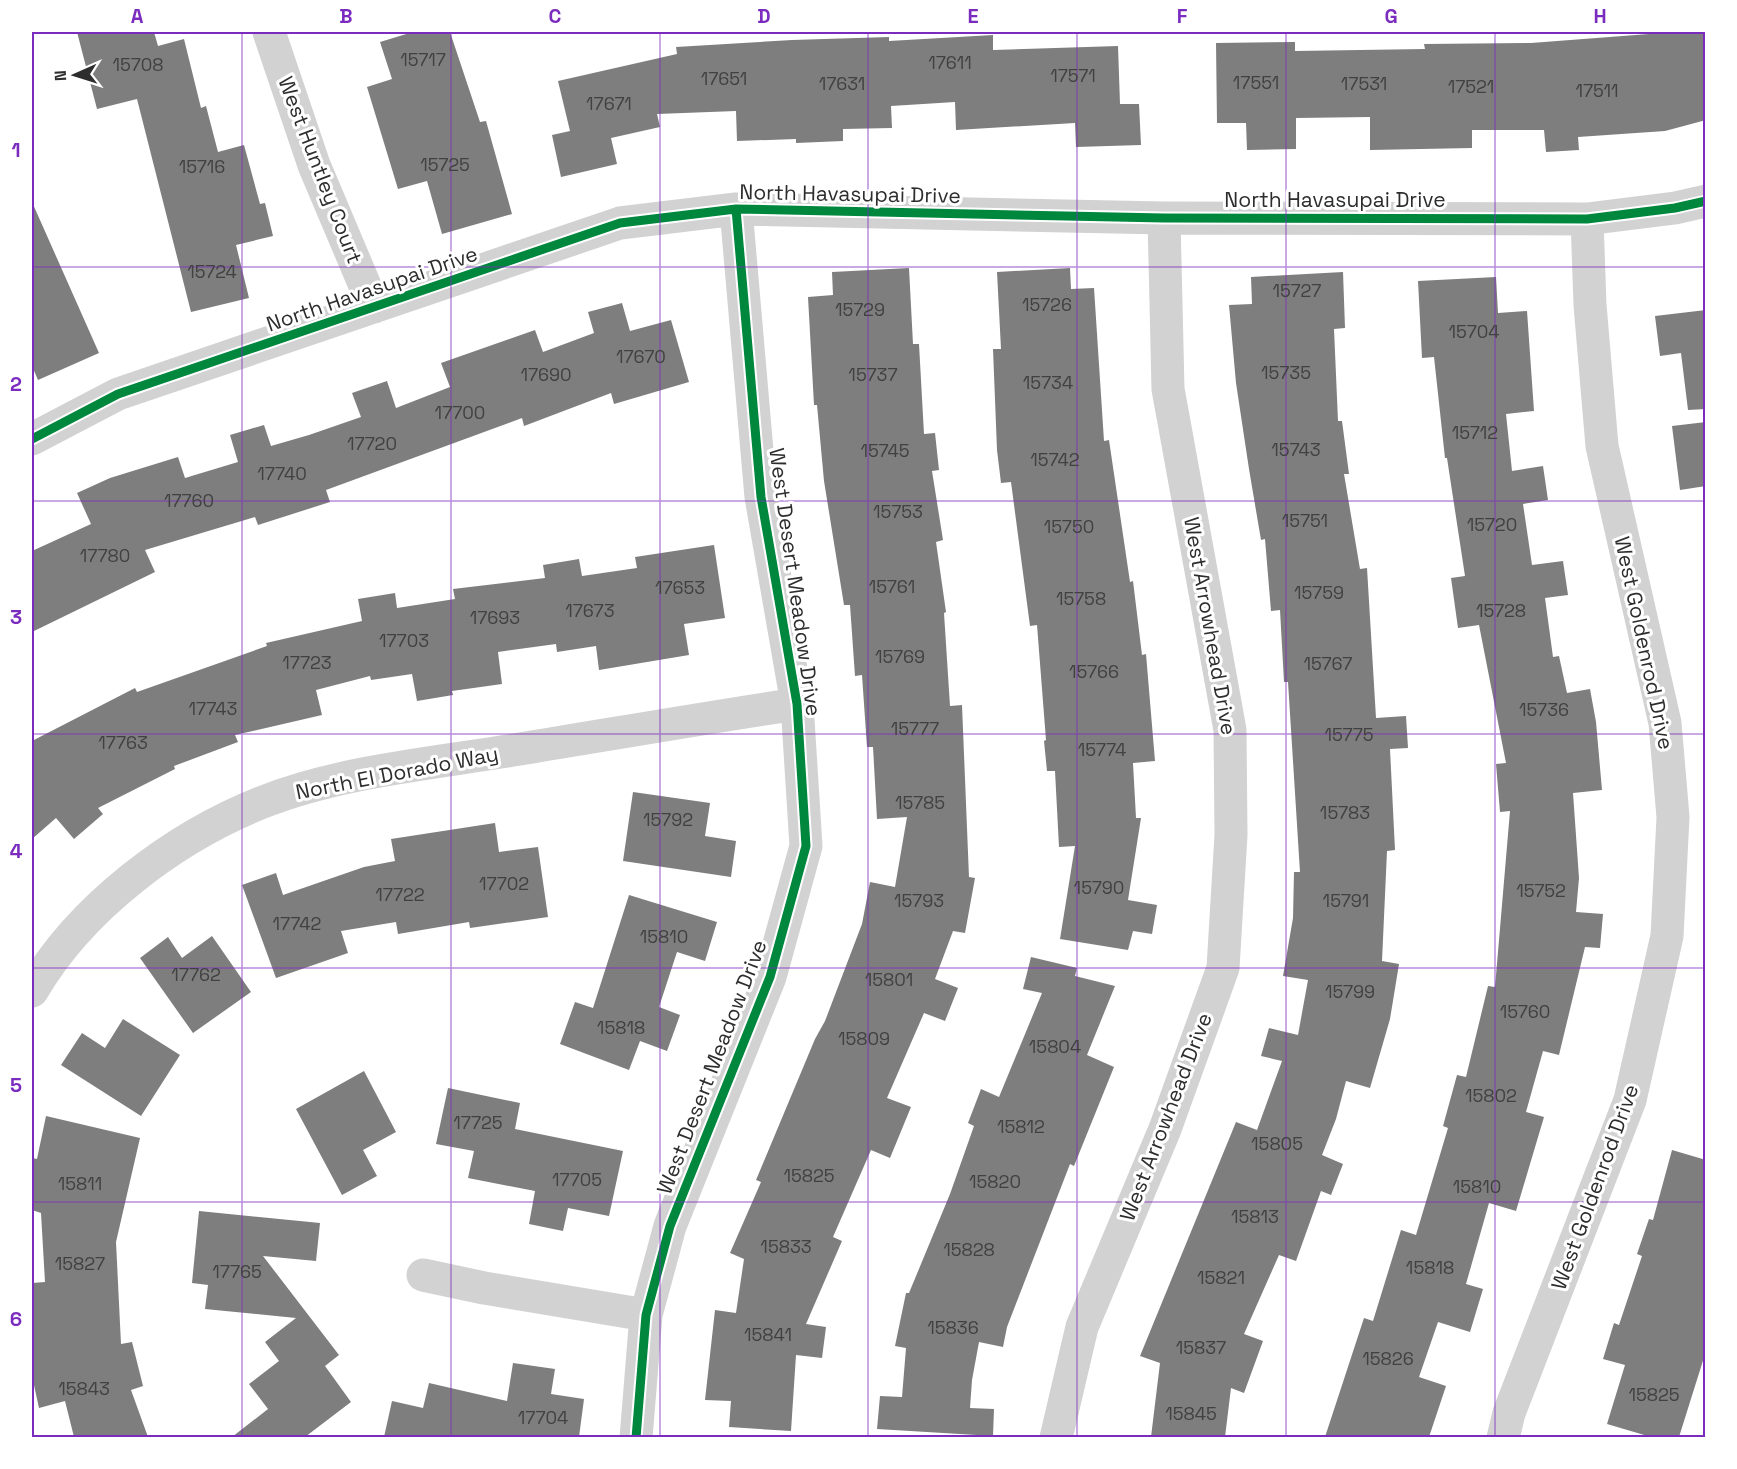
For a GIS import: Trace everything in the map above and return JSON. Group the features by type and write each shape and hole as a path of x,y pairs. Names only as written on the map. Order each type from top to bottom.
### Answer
{"street":[{"name":"West Huntley Court","path":"268,32 314,165 374,307"},
{"name":"North Havasupai Drive","path":"32,439 118,394 620,223 736,209 1164,219 1587,219 1675,208 1706,201"},
{"name":"West Desert Meadow Drive","path":"636,1437 646,1315 670,1226 770,977 806,846 797,704 761,498 736,209"},
{"name":"West Arrowhead Drive","path":"1056,1437 1082,1327 1165,1129 1222,968 1231,835 1230,730 1168,389 1164,219"},
{"name":"West Goldenrod Drive","path":"1503,1437 1509,1413 1630,1100 1667,936 1673,817 1665,723 1602,446 1590,305 1587,219"},
{"name":"North El Dorado Way","path":"32,991 77,931 117,891 170,851 214,825 263,801 376,773 797,704"},
{"path":"423,1275 484,1288 646,1315"}],"building":[{"path":"77,32 154,32 158,46 184,39 201,108 206,106 218,152 244,145 260,204 265,203 273,236 236,245 249,298 191,312 137,99 97,109"},
{"path":"413,32 450,32 480,122 486,121 512,214 442,234 427,181 398,189 367,87 392,79 380,42"},
{"path":"1675,32 1706,32 1706,120 1665,131 1578,137 1579,150 1546,152 1544,130 1472,130 1472,148 1370,150 1370,117 1296,118 1296,149 1247,150 1246,123 1217,123 1216,43 1295,42 1295,51 1425,49 1424,44 1531,43"},
{"path":"993,35 993,50 1118,46 1120,104 1139,104 1141,145 1076,147 1075,123 956,130 955,102 891,106 892,128 843,129 843,141 796,143 796,139 737,141 736,111 657,114 660,127 611,138 617,164 561,177 552,135 570,131 558,81 677,54 676,47 792,40 889,37 889,41"},
{"path":"32,202 99,353 38,380 32,366"},
{"path":"909,268 913,344 919,344 924,434 935,433 939,470 932,471 943,540 936,542 946,612 944,613 950,706 962,705 969,877 975,878 965,933 953,931 935,979 958,988 945,1021 924,1013 887,1098 911,1107 890,1158 871,1150 833,1237 842,1241 806,1324 826,1327 822,1358 796,1355 791,1431 729,1427 731,1401 705,1400 715,1310 736,1313 744,1259 730,1253 761,1182 756,1180 815,1039 825,1021 862,924 870,882 895,887 907,817 877,819 873,747 867,747 862,675 855,676 850,605 844,605 824,481 817,405 814,405 808,297 833,295 832,272"},
{"path":"1070,268 1071,289 1094,288 1104,441 1109,440 1130,582 1133,581 1142,655 1146,654 1155,761 1133,763 1136,818 1141,818 1128,900 1157,905 1152,934 1133,931 1128,950 1060,939 1075,846 1059,847 1055,771 1047,771 1044,741 1046,740 1037,625 1030,626 1011,482 1001,483 997,450 993,349 1001,349 997,272"},
{"path":"1343,272 1345,328 1334,329 1338,421 1342,421 1349,474 1344,474 1360,569 1367,568 1376,718 1406,716 1408,748 1390,749 1395,850 1387,851 1382,961 1399,964 1390,1019 1370,1088 1346,1081 1336,1119 1322,1155 1343,1164 1331,1195 1321,1191 1296,1261 1279,1255 1244,1334 1263,1341 1244,1393 1231,1388 1225,1437 1151,1437 1160,1363 1140,1356 1236,1122 1257,1130 1282,1061 1261,1056 1269,1028 1298,1035 1308,980 1283,976 1293,918 1294,872 1300,872 1288,682 1284,682 1280,610 1271,611 1265,539 1261,540 1249,469 1236,383 1229,305 1252,304 1251,277"},
{"path":"1496,277 1498,313 1527,311 1534,411 1506,414 1512,471 1543,466 1548,500 1523,504 1532,565 1563,561 1568,595 1545,598 1553,657 1559,656 1567,693 1590,689 1596,722 1602,790 1573,793 1579,878 1576,912 1603,914 1600,948 1585,947 1559,1055 1543,1051 1526,1112 1544,1117 1516,1211 1489,1203 1466,1284 1483,1289 1470,1332 1438,1322 1419,1377 1446,1386 1429,1437 1325,1437 1364,1318 1373,1321 1401,1230 1416,1235 1448,1128 1443,1126 1457,1075 1466,1077 1488,986 1495,987 1510,811 1500,812 1496,764 1506,763 1479,625 1458,628 1451,578 1465,576 1447,458 1445,458 1434,357 1422,358 1418,281"},
{"path":"622,303 630,331 671,320 689,382 614,404 611,393 524,426 522,418 326,490 330,502 258,525 255,517 145,550 155,572 32,632 32,551 91,524 77,493 110,478 178,457 185,478 238,462 230,435 264,425 271,446 309,435 361,417 352,393 387,381 396,408 450,387 441,363 535,330 543,352 594,333 588,312"},
{"path":"1706,310 1706,409 1688,410 1681,353 1660,356 1655,316"},
{"path":"1706,422 1706,486 1680,490 1672,426"},
{"path":"714,545 725,618 684,624 689,655 599,670 596,646 557,652 556,644 498,652 502,684 452,691 453,695 417,701 412,674 371,680 370,676 316,690 322,715 235,735 238,742 174,766 175,769 98,808 103,814 74,839 56,818 32,839 32,741 135,688 137,692 267,646 266,643 362,621 358,599 395,593 397,608 455,599 453,589 545,578 543,565 579,559 582,576 637,568 635,557"},
{"path":"633,792 710,803 705,836 736,841 731,877 623,861"},
{"path":"495,823 499,852 538,847 548,917 470,928 469,922 398,934 396,922 341,931 348,953 276,978 242,885 276,873 283,895 364,867 395,861 391,839"},
{"path":"629,895 717,922 705,961 677,952 659,1007 680,1015 667,1051 640,1041 629,1070 560,1044 575,1002 593,1008"},
{"path":"212,936 251,992 193,1033 140,958 168,937 182,958"},
{"path":"1031,957 1077,968 1075,976 1115,986 1087,1055 1114,1067 1074,1166 1070,1164 1007,1327 1003,1347 979,1342 972,1380 970,1408 994,1409 993,1436 877,1429 880,1396 902,1397 906,1348 895,1346 906,1293 909,1293 950,1194 974,1126 968,1123 981,1089 999,1097 1042,993 1023,989"},
{"path":"123,1019 180,1055 141,1116 61,1065 82,1033 105,1048"},
{"path":"364,1071 396,1132 363,1150 377,1176 342,1195 296,1109"},
{"path":"448,1088 520,1103 515,1129 623,1151 609,1216 568,1208 563,1231 529,1224 535,1191 468,1178 474,1151 436,1144"},
{"path":"46,1116 140,1138 116,1242 121,1344 132,1342 143,1386 131,1390 148,1437 74,1437 65,1401 39,1408 32,1376 32,1283 45,1282 41,1213 32,1210 32,1158 37,1159"},
{"path":"1672,1150 1706,1160 1706,1351 1679,1437 1651,1437 1607,1424 1625,1365 1603,1359 1614,1323 1619,1325 1642,1256 1637,1254 1649,1219 1653,1220"},
{"path":"199,1211 320,1223 316,1261 263,1256 339,1355 325,1366 351,1402 305,1437 232,1437 268,1409 249,1384 279,1361 265,1342 296,1318 205,1309 208,1285 192,1283"},
{"path":"513,1363 555,1369 551,1394 584,1399 579,1437 384,1437 392,1401 423,1408 429,1383 507,1401"}],"cycle path":[{"path":"32,439 118,394 620,223 736,209 1164,218 1587,219 1675,208 1706,201"},
{"path":"636,1438 646,1315 670,1226 770,977 806,846 797,704 761,497 736,209"}]}
